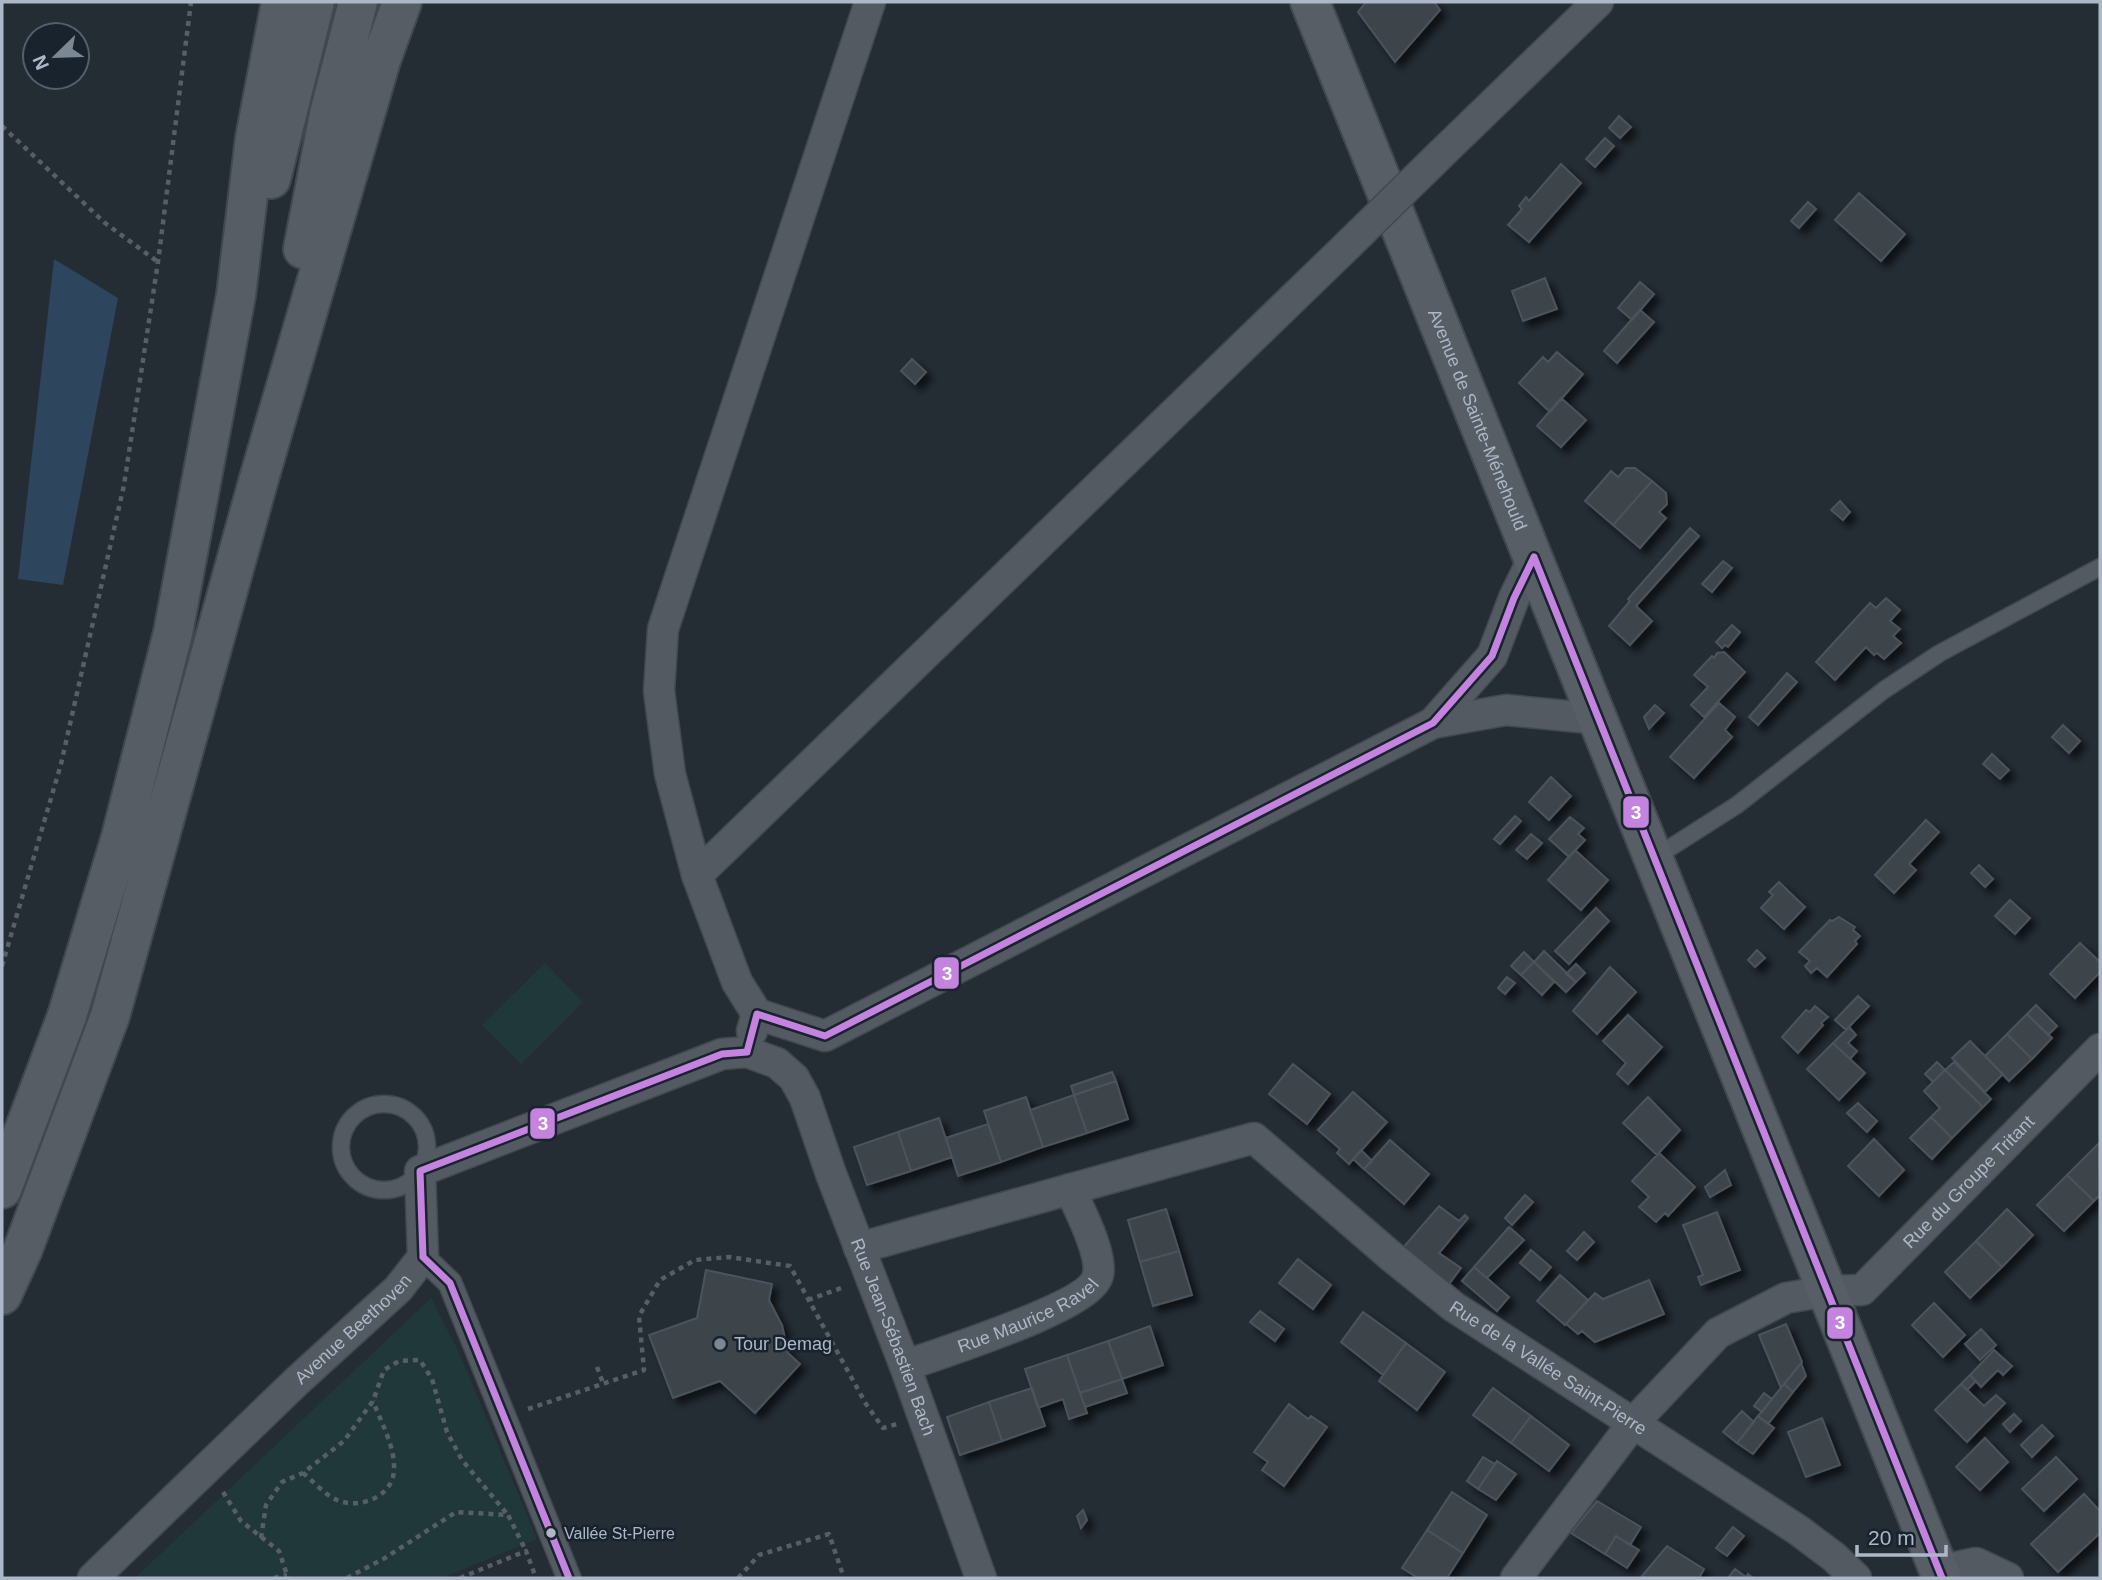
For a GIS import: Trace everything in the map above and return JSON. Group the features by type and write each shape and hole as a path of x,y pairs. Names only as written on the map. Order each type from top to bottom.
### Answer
{"main road":[{"path":"2,1189 67,1016 121,837 173,633 236,295 255,138 281,2"},
{"path":"236,295 278,159 315,2"},
{"path":"258,482 329,114 358,2"},
{"path":"2,1295 23,1249 110,1016 258,482 381,60 401,2"},
{"name":"Avenue de Sainte-Ménehould","path":"1310,2 1940,1575"}],"street":[{"path":"870,2 663,629 660,691 670,774 697,875 737,982 757,1014 825,1036 1433,723 1506,710 1599,719"},
{"path":"697,875 1598,2"},
{"path":"1433,723 1492,656 1514,598 1534,557"},
{"path":"420,1171 722,1054 747,1052 757,1014"},
{"name":"Rue du Groupe Tritant","path":"1516,1578 1634,1422 1718,1333 1786,1298 1827,1291 1861,1290 2100,1049"},
{"name":"Rue Jean-Sébastien Bach","path":"747,1052 777,1063 794,1078 805,1098 981,1578"},
{"name":"Rue de la Vallée Saint-Pierre","path":"1070,1189 1254,1138 1454,1307 1798,1530 1834,1557 1856,1578"},
{"name":"Avenue Beethoven","path":"93,1578 398,1289 423,1257 420,1171"},
{"path":"859,1248 1070,1189"},
{"name":"Rue Maurice Ravel","path":"905,1366 1057,1310 1087,1292 1098,1276 1096,1253 1070,1189"},
{"path":"423,1257 450,1283 569,1578"},
{"path":"1940,1575 1976,1563 2008,1578"}],"lane":[{"path":"1654,858 1737,805 1884,690 1940,653 2100,567"},
{"path":"377,1105 392,1105 406,1110 417,1120 425,1133 428,1147 425,1163 420,1171 407,1185 394,1190 367,1188 347,1169 342,1157 344,1129 352,1118 363,1110 377,1105"}],"path":[{"path":"2,966 61,764 124,485 158,262 191,2"},
{"path":"2,126 105,223 158,262"},
{"path":"504,1417 644,1370 639,1315 660,1279 695,1259 729,1257 790,1266 866,1404 883,1428 923,1416"},
{"path":"808,1300 871,1278"},
{"path":"261,1538 266,1505 282,1482 303,1473 344,1441 373,1401 384,1370 399,1361 420,1360 432,1379 447,1432 462,1460 508,1515 536,1578"},
{"path":"597,1367 603,1384"},
{"path":"303,1473 336,1500 361,1504 386,1491 394,1470 390,1447 373,1401"},
{"path":"207,1468 241,1521 279,1551 287,1576 274,1578"},
{"path":"347,1578 456,1512 508,1515"},
{"path":"738,1578 760,1555 829,1534 844,1578"},
{"path":"460,1578 526,1551"}],"green space":[{"path":"545,963 583,1002 521,1064 482,1025"},
{"path":"431,1298 458,1350 537,1539 442,1578 135,1578"}],"water":[{"path":"54,259 118,298 63,585 18,579"}],"building":[{"path":"1366,2 1434,2 1440,10 1395,62 1358,12"},
{"path":"1619,116 1631,127 1620,138 1609,128"},
{"path":"1605,138 1614,146 1595,167 1586,159"},
{"path":"1561,164 1581,183 1529,242 1508,225 1522,209 1519,206 1526,197 1529,201"},
{"path":"1859,193 1905,234 1881,261 1835,220"},
{"path":"1808,202 1816,209 1799,228 1791,221"},
{"path":"1545,278 1557,309 1523,321 1512,291"},
{"path":"1640,282 1654,294 1632,320 1618,308"},
{"path":"1640,310 1654,322 1617,363 1604,351"},
{"path":"1557,352 1583,374 1550,412 1519,383 1543,357 1548,362"},
{"path":"912,359 926,372 915,384 901,371"},
{"path":"1561,398 1586,420 1561,447 1537,426"},
{"path":"1626,468 1635,468 1652,481 1613,525 1585,501 1611,471 1618,477"},
{"path":"1652,481 1666,493 1667,504 1659,512 1666,518 1640,548 1613,525"},
{"path":"1840,501 1850,512 1843,520 1831,510"},
{"path":"1690,528 1699,536 1636,606 1652,621 1630,645 1609,626 1630,601 1628,599"},
{"path":"1723,561 1732,568 1712,592 1702,584"},
{"path":"1886,598 1900,610 1890,621 1900,629 1893,636 1901,643 1884,659 1877,653 1874,655 1866,647 1835,680 1816,662 1870,603 1876,608"},
{"path":"1732,625 1740,632 1728,647 1725,645 1722,648 1716,642"},
{"path":"1724,652 1745,672 1704,717 1691,705 1708,687 1694,675 1712,656 1714,658 1717,653"},
{"path":"1787,673 1797,682 1758,725 1749,717"},
{"path":"1719,703 1735,717 1725,730 1732,737 1694,778 1670,757"},
{"path":"1655,705 1664,713 1649,729 1644,717"},
{"path":"2063,725 2080,741 2069,753 2052,737"},
{"path":"1992,754 2009,770 2000,779 1983,764"},
{"path":"1551,777 1571,796 1549,820 1529,802"},
{"path":"1515,816 1521,821 1500,844 1494,839"},
{"path":"1570,817 1584,828 1578,834 1585,840 1569,857 1549,839"},
{"path":"1926,820 1939,832 1909,864 1916,870 1894,893 1875,875"},
{"path":"1531,834 1542,843 1527,859 1516,850"},
{"path":"1575,850 1608,880 1581,910 1548,880"},
{"path":"1979,865 1993,879 1985,887 1971,873"},
{"path":"1779,882 1805,907 1784,929 1761,908 1773,895 1769,892"},
{"path":"2010,900 2030,918 2015,934 1995,916"},
{"path":"1596,908 1609,921 1569,964 1555,951"},
{"path":"1839,917 1855,927 1853,930 1860,936 1855,941 1857,944 1827,977 1817,968 1811,973 1805,966 1810,961 1799,952 1830,920"},
{"path":"2080,943 2100,962 2100,972 2075,998 2050,974"},
{"path":"1757,950 1765,958 1755,967 1748,960"},
{"path":"1544,951 1576,982 1566,992 1534,962"},
{"path":"1524,952 1534,962 1521,975 1511,966"},
{"path":"1534,962 1554,982 1542,995 1521,975"},
{"path":"1576,964 1585,973 1576,982 1566,974"},
{"path":"1610,967 1636,992 1597,1034 1573,1011"},
{"path":"1507,977 1515,983 1505,994 1498,988"},
{"path":"1858,996 1869,1006 1846,1030 1835,1020"},
{"path":"2036,1005 2057,1026 2048,1035 2027,1014"},
{"path":"1815,1006 1828,1017 1798,1053 1782,1037 1806,1010 1810,1012"},
{"path":"2027,1014 2052,1038 2032,1059 2007,1034"},
{"path":"1628,1015 1662,1047 1628,1084 1617,1074 1626,1063 1603,1041"},
{"path":"1849,1027 1856,1035 1848,1043 1857,1051 1850,1059 1833,1043"},
{"path":"2007,1034 2032,1059 2009,1081 1985,1056"},
{"path":"1970,1041 2003,1074 1985,1092 1952,1058"},
{"path":"1833,1043 1865,1073 1839,1100 1807,1069"},
{"path":"1937,1062 1945,1070 1933,1082 1925,1074"},
{"path":"1954,1062 1991,1099 1983,1107 1945,1070"},
{"path":"1293,1064 1330,1094 1307,1124 1269,1094"},
{"path":"1945,1070 1983,1107 1952,1138 1931,1117 1940,1108 1924,1091"},
{"path":"1112,1072 1116,1081 1074,1095 1071,1086"},
{"path":"1116,1081 1128,1119 1087,1133 1074,1095"},
{"path":"1353,1092 1387,1122 1349,1164 1337,1153 1340,1149 1318,1130"},
{"path":"1074,1095 1087,1133 1043,1147 1030,1110"},
{"path":"1026,1097 1043,1147 1001,1162 984,1111"},
{"path":"1648,1097 1680,1130 1657,1155 1623,1123"},
{"path":"1858,1103 1877,1121 1867,1132 1847,1113"},
{"path":"1931,1117 1952,1138 1932,1159 1910,1138"},
{"path":"939,1118 952,1157 911,1171 898,1132"},
{"path":"988,1124 1001,1162 958,1176 946,1138"},
{"path":"898,1132 911,1171 867,1185 854,1147"},
{"path":"1874,1139 1904,1170 1879,1196 1848,1166"},
{"path":"1390,1140 1429,1174 1404,1204 1364,1169"},
{"path":"2099,1143 2100,1195 2094,1201 2067,1175"},
{"path":"1361,1150 1372,1161 1364,1169 1353,1159"},
{"path":"1659,1153 1695,1187 1668,1216 1665,1213 1656,1222 1639,1207 1649,1197 1632,1181"},
{"path":"1725,1170 1731,1185 1710,1197 1705,1187"},
{"path":"2067,1175 2094,1201 2064,1231 2037,1205"},
{"path":"1525,1195 1533,1202 1512,1225 1505,1218"},
{"path":"1439,1206 1459,1221 1465,1215 1468,1218 1439,1253 1461,1268 1449,1284 1401,1250"},
{"path":"1166,1209 1179,1251 1140,1262 1128,1220"},
{"path":"2007,1209 2033,1235 2002,1267 1976,1241"},
{"path":"1717,1212 1740,1270 1701,1285 1698,1277 1703,1275 1683,1225"},
{"path":"1509,1227 1524,1240 1487,1278 1474,1267"},
{"path":"1584,1232 1594,1242 1577,1260 1567,1251"},
{"path":"1976,1241 2002,1267 1970,1298 1945,1272"},
{"path":"1531,1250 1551,1267 1540,1280 1520,1263"},
{"path":"1179,1251 1192,1295 1153,1306 1140,1262"},
{"path":"1298,1259 1331,1285 1313,1309 1279,1283"},
{"path":"1474,1267 1509,1297 1497,1311 1462,1281"},
{"name":"Tour Demag","path":"706,1270 772,1284 769,1300 782,1325 788,1353 800,1364 755,1413 720,1381 673,1398 649,1335 697,1318"},
{"path":"1560,1275 1588,1300 1565,1325 1537,1301"},
{"path":"1649,1280 1664,1314 1595,1342 1582,1331 1578,1334 1566,1324 1595,1293 1603,1299"},
{"path":"1934,1303 1965,1335 1943,1357 1912,1325"},
{"path":"1260,1311 1284,1329 1275,1341 1250,1322"},
{"path":"1363,1312 1406,1343 1383,1375 1341,1342"},
{"path":"1786,1324 1802,1362 1781,1388 1759,1335"},
{"path":"1150,1326 1163,1365 1122,1379 1108,1341"},
{"path":"1981,1329 1996,1345 1980,1360 1965,1344"},
{"path":"1108,1341 1122,1379 1080,1393 1067,1355"},
{"path":"1406,1343 1445,1372 1417,1410 1379,1381"},
{"path":"1994,1350 2012,1366 2003,1375 1998,1370 1981,1387 1970,1375"},
{"path":"1067,1355 1087,1413 1069,1419 1063,1399 1038,1408 1025,1369"},
{"path":"1801,1363 1806,1376 1793,1392 1784,1384"},
{"path":"1970,1375 1976,1381 1967,1390 1961,1384"},
{"path":"1122,1379 1127,1393 1085,1407 1080,1393"},
{"path":"1784,1384 1793,1392 1768,1424 1758,1416"},
{"path":"1961,1384 1984,1406 1996,1395 2005,1403 1967,1442 1935,1410"},
{"path":"1032,1388 1045,1426 1002,1441 989,1402"},
{"path":"1493,1388 1531,1416 1511,1443 1473,1415"},
{"path":"1764,1393 1772,1399 1762,1412 1754,1406"},
{"path":"989,1402 1002,1441 960,1455 947,1417"},
{"path":"1289,1404 1308,1419 1311,1416 1327,1427 1284,1486 1262,1470 1268,1462 1254,1452"},
{"path":"1742,1411 1754,1422 1737,1443 1723,1432"},
{"path":"2014,1414 2021,1421 2010,1432 2003,1424"},
{"path":"1531,1416 1569,1445 1549,1471 1511,1443"},
{"path":"1758,1416 1774,1428 1753,1454 1737,1443"},
{"path":"1822,1418 1840,1465 1806,1477 1788,1432"},
{"path":"2042,1425 2053,1436 2032,1457 2021,1445"},
{"path":"1985,1438 2008,1462 1980,1490 1956,1467"},
{"path":"1483,1457 1495,1464 1478,1489 1467,1481"},
{"path":"2056,1457 2077,1479 2044,1511 2022,1489"},
{"path":"1497,1461 1516,1474 1496,1500 1478,1489"},
{"path":"1452,1492 1487,1515 1463,1553 1427,1530"},
{"path":"2084,1494 2100,1511 2100,1533 2058,1572 2031,1544"},
{"path":"1597,1501 1641,1527 1630,1545 1616,1536 1605,1554 1571,1533"},
{"path":"1083,1510 1087,1520 1081,1528 1077,1516"},
{"path":"1733,1527 1744,1536 1727,1556 1716,1548"},
{"path":"1427,1530 1463,1553 1447,1578 1418,1578 1402,1568"},
{"path":"1616,1536 1639,1550 1627,1568 1605,1554"},
{"path":"1667,1546 1704,1569 1699,1578 1642,1576"},
{"path":"1735,1569 1746,1577 1748,1574 1753,1578 1728,1578"}],"transit line":[{"name":"3","path":"1534,557 1942,1578"},
{"name":"3","path":"747,1052 757,1014 825,1036 1433,723 1492,656 1514,598 1534,557"},
{"name":"3","path":"423,1257 420,1171 722,1054 747,1052"},
{"name":"3","path":"423,1257 450,1283 569,1578"}],"place":[{"name":"Tour Demag","path":"720,1344"},
{"name":"Vallée St-Pierre","path":"551,1533"}]}
